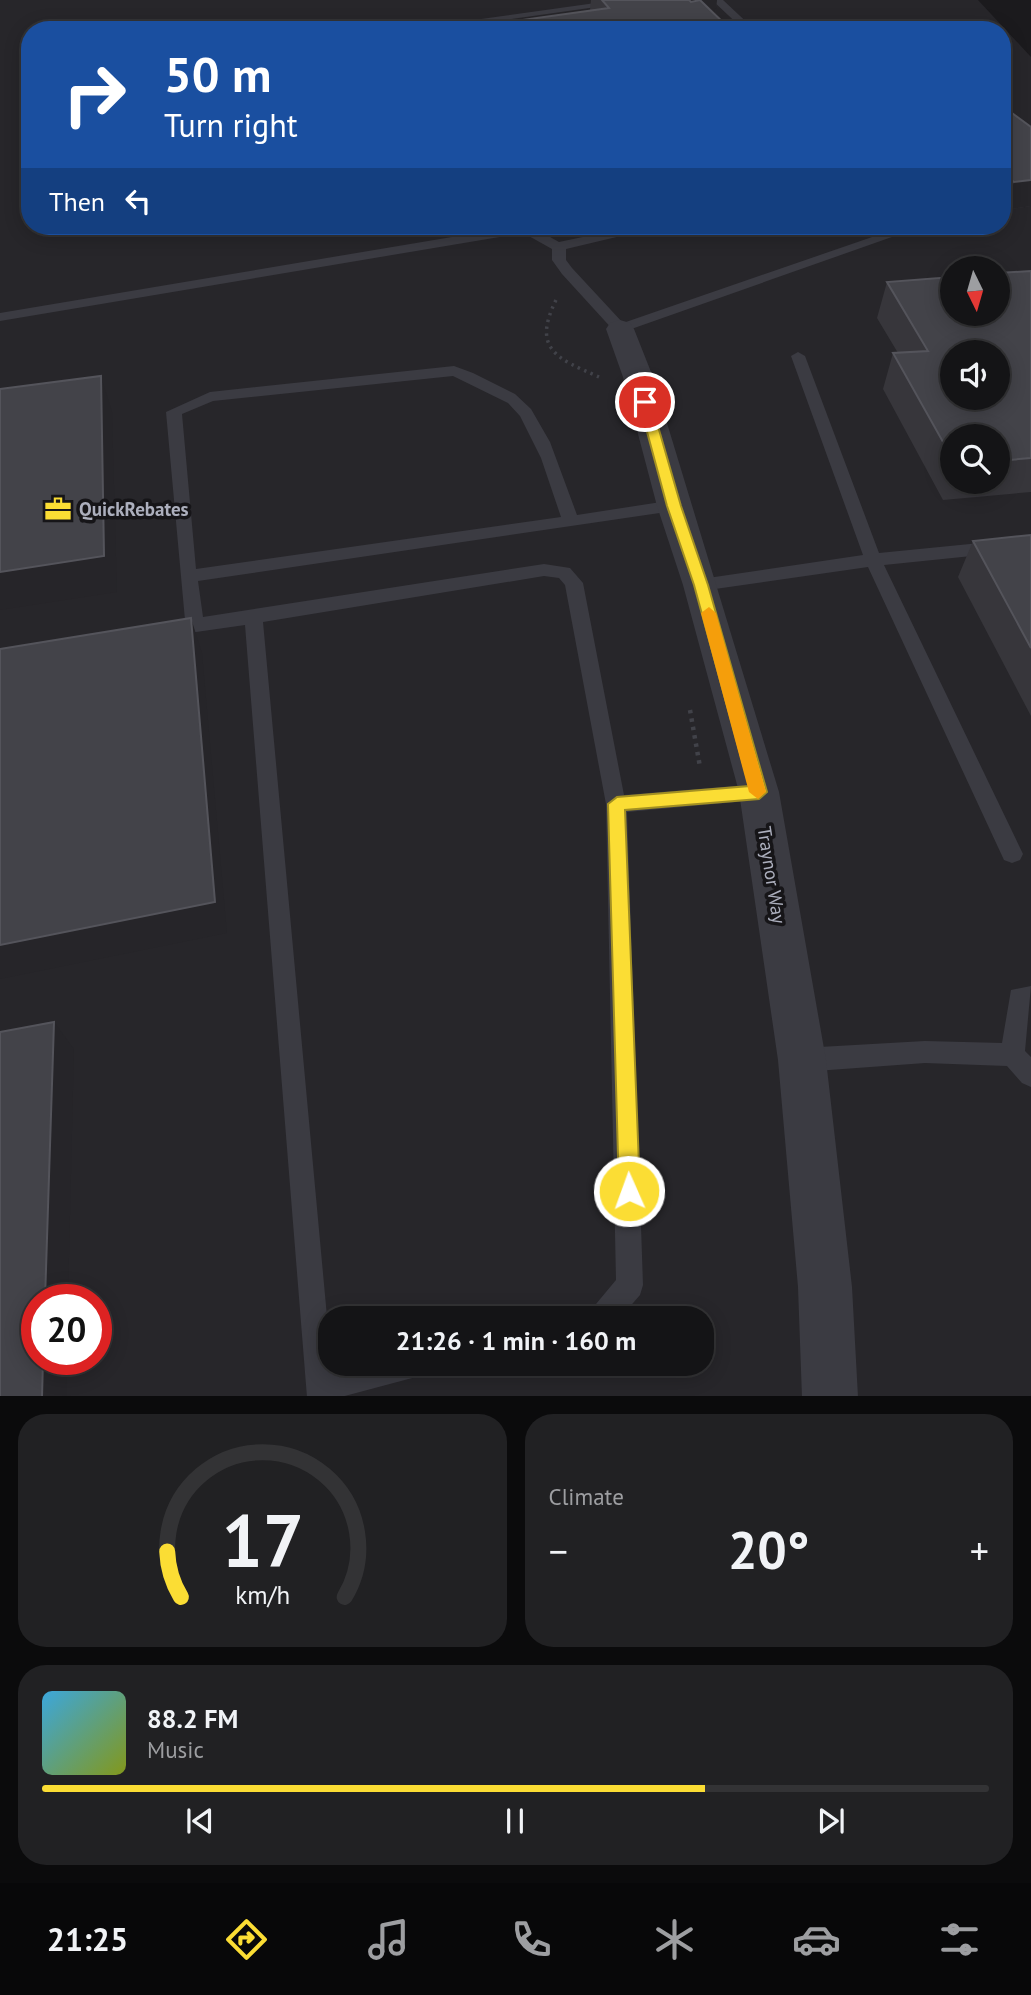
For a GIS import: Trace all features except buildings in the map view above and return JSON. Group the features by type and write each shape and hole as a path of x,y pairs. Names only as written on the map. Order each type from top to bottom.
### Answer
{"street":[{"name":"Traynor Way","path":"620,329 638,377 674,506 701,585 759,792 802,1060 825,1287 830,1396"}],"lane":[{"path":"477,21 641,0"},
{"path":"718,0 740,21"},
{"path":"0,317 487,235"},
{"path":"538,235 559,247"},
{"path":"559,247 571,241 605,235"},
{"path":"559,247 559,260 566,271 620,329 890,235"},
{"path":"798,356 873,560 1012,854"},
{"path":"195,625 184,562 174,412 211,397 454,371 473,376 489,390 514,400 527,414 550,464 570,521"},
{"path":"188,576 674,506"},
{"path":"701,585 873,560 1031,544"},
{"path":"143,633 544,570 564,572 574,583 617,804 630,1285 612,1306"},
{"path":"253,617 320,1392 373,1376"},
{"path":"617,804 759,792"},
{"path":"1013,1055 1019,998 1031,997"},
{"path":"802,1060 925,1052 1013,1055 1031,1075"}],"shaded area":[{"path":"0,0 978,0 998,21 21,21 21,235 1011,235 1011,35 1031,57 1031,1396 0,1396"}],"slow traffic":[{"path":"709,613 758,792"}],"place":[{"name":"QuickRebates","path":"58,509"}],"route":[{"path":"629,1191 617,804 759,792 701,585 674,506 645,402"}]}
